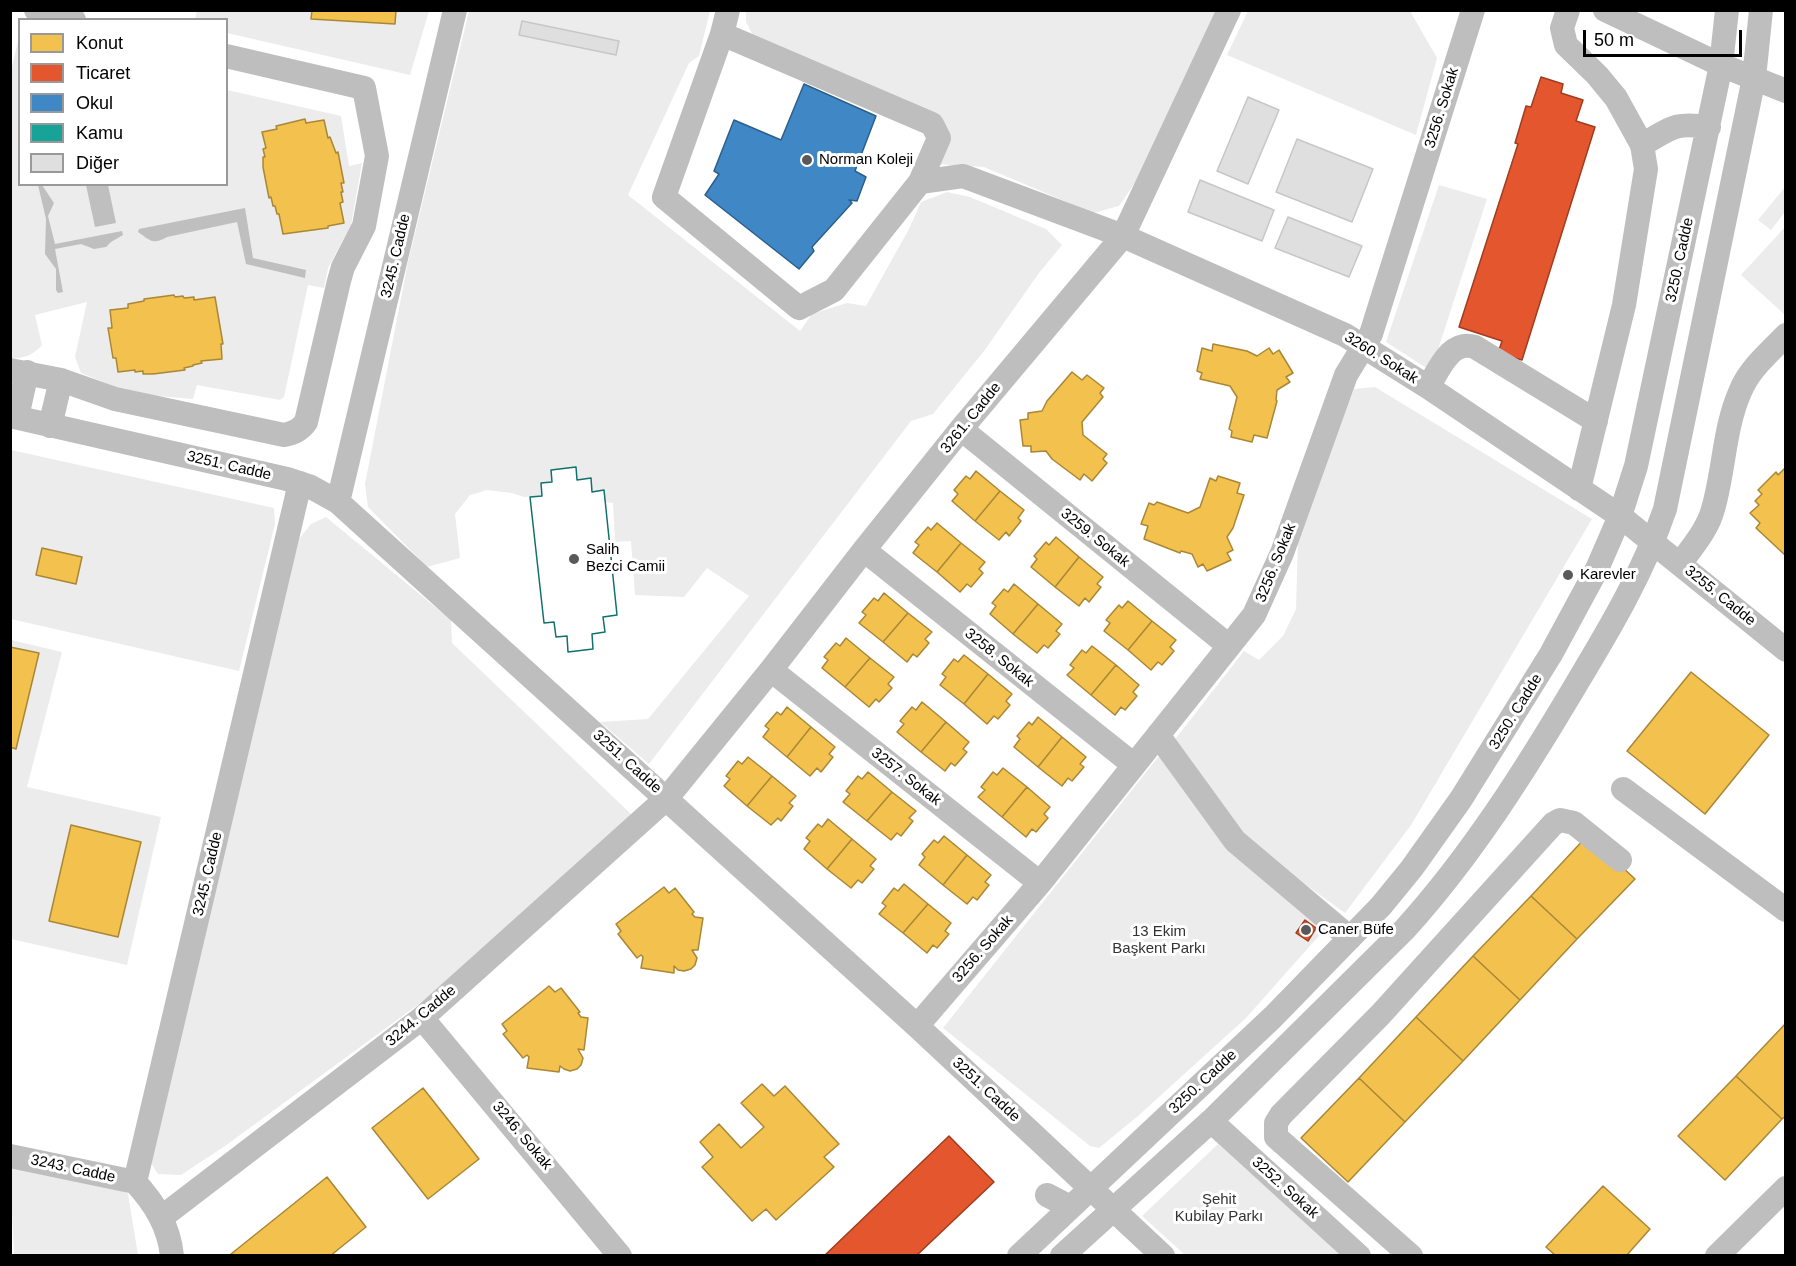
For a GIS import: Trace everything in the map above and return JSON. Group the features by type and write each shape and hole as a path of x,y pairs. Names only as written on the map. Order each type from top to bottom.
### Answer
{"street":[{"path":"36,10 66,18"},
{"name":"3245. Cadde","path":"338,501 455,10"},
{"path":"722,34 932,124 939,138 920,182 834,290 799,308 664,197 722,34 728,10"},
{"name":"3261. Cadde","path":"667,798 961,429 1123,236 1229,10"},
{"name":"3256. Sokak","path":"917,1026 1040,883 1254,615 1282,553 1346,375 1371,334 1473,10"},
{"path":"1568,10 1563,28 1566,45 1597,75 1616,98 1642,145 1646,169 1646,181 1624,305 1579,489"},
{"path":"1605,10 1721,66 1785,91"},
{"name":"3250. Cadde","path":"1018,1256 1273,1017 1381,906 1412,868 1461,799 1551,654 1597,569 1620,516 1636,466 1709,127 1721,66 1727,10"},
{"path":"1062,1256 1211,1120 1405,929 1448,881 1553,724 1606,634 1654,543 1665,509 1754,78 1761,10"},
{"path":"14,417 19,371 61,380 115,399 284,435 293,434 306,422 343,267 364,226 376,156 364,88 228,56"},
{"path":"1642,145 1677,125 1709,127"},
{"name":"3260. Sokak","path":"920,182 963,176 1123,236 1345,334 1620,516"},
{"path":"1680,564 1702,533 1713,511 1734,409 1740,392 1752,370 1785,335"},
{"path":"1428,387 1450,352 1456,348 1475,346 1596,421"},
{"path":"50,426 61,380"},
{"name":"3251. Cadde","path":"14,417 300,483 338,501 917,1026 1163,1256"},
{"name":"3259. Sokak","path":"961,429 1229,646"},
{"name":"3245. Cadde","path":"135,1182 300,483"},
{"name":"3255. Cadde","path":"1620,516 1785,650"},
{"name":"3258. Sokak","path":"864,550 1134,765"},
{"name":"3257. Sokak","path":"771,670 1040,883"},
{"path":"1158,735 1235,841 1350,938"},
{"path":"1623,789 1785,910"},
{"name":"3244. Cadde","path":"162,1218 422,1018 667,798"},
{"path":"1411,1256 1276,1137 1276,1123 1281,1114 1381,1014 1552,824 1560,820 1574,823 1620,860"},
{"name":"3246. Sokak","path":"422,1018 620,1256"},
{"name":"3252. Sokak","path":"1211,1120 1359,1256"},
{"name":"3243. Cadde","path":"10,1156 135,1182"},
{"path":"135,1182 151,1199 162,1218 170,1240 172,1256"},
{"path":"1718,1256 1785,1188"},
{"path":"1047,1195 1070,1207"},
{"path":"1331,1230 1352,1204"}],"green space":[{"path":"197,10 429,11 410,75 228,33 228,18 195,18"},
{"path":"746,10 1218,11 1152,158 1119,206 1093,213 984,167 934,164 948,142 757,43 746,22"},
{"path":"469,11 710,11 699,56 689,63 628,195 800,331 812,314 847,303 866,306 909,229 921,202 947,192 970,197 1046,229 1062,245 1039,273 984,351 933,414 911,421 649,764 600,722 648,719 749,596 707,568 684,597 635,595 631,541 615,542 613,503 605,502 603,490 592,492 591,478 577,480 576,467 551,470 552,482 541,483 542,496 524,497 487,490 470,495 455,514 460,558 427,567 368,507 365,484 408,262"},
{"path":"1248,11 1410,11 1437,58 1416,135 1227,55"},
{"path":"18,41 18,186 228,186 228,90 341,116 349,166 362,163 351,225 328,268 324,288 308,285 284,397 280,400 197,385 193,399 145,395 118,388 81,373 75,357 87,302 35,315 42,345 28,356 11,358 10,75"},
{"path":"1439,185 1487,199 1431,371 1386,342"},
{"path":"1785,187 1785,212 1771,230 1758,220"},
{"path":"1785,227 1785,315 1741,275"},
{"path":"1375,387 1592,519 1411,825 1345,913 1241,838 1175,748 1176,738 1244,651 1259,660 1283,636 1296,609 1298,539 1354,389"},
{"path":"11,450 274,508 275,524 239,671 11,619"},
{"path":"326,517 451,620 452,643 632,815 423,1001 225,1146 181,1175 158,1174 149,1160 299,539 311,524"},
{"path":"11,640 62,652 27,787 161,817 127,965 11,939"},
{"name":"13 Ekim Başkent Parkı","path":"1162,752 1325,929 1246,1018 1138,1116 1099,1148 1090,1146 943,1028"},
{"name":"Şehit Kubilay Parkı","path":"1218,1144 1341,1255 1185,1255 1142,1216"},
{"path":"10,1166 119,1188 128,1194 138,1255 14,1255"}],"shaded area":[{"path":"38,186 43,186 54,203 48,216 55,244 122,231 123,235 106,247 94,249 81,244 55,249 63,292 58,293 56,269 45,254 46,219"},
{"path":"86,186 108,186 116,223 95,227"},
{"path":"245,208 253,258 306,270 305,278 246,264 237,222 158,241 149,240 138,232 139,229"}],"building: Konut":[{"path":"312,10 396,10 395,24 311,19"},
{"path":"305,119 306,123 324,120 328,138 330,137 336,153 338,152 344,183 341,183 343,202 340,203 344,223 328,226 328,228 283,234 279,214 273,206 271,197 269,198 263,167 263,157 265,157 263,149 266,148 262,132"},
{"path":"174,295 184,298 194,297 194,300 215,297 223,344 221,344 222,359 201,361 202,363 184,368 185,370 153,374 143,374 143,371 135,372 135,370 118,372 108,328 112,328 110,310 128,308 128,304 144,301 144,299"},
{"path":"1213,344 1247,351 1257,356 1269,348 1273,354 1279,350 1293,373 1286,377 1290,382 1277,390 1277,401 1267,438 1254,435 1252,442 1231,437 1232,431 1229,429 1237,397 1230,386 1200,379 1202,373 1197,371 1202,348 1212,351"},
{"path":"1072,372 1082,380 1087,375 1104,388 1100,393 1103,397 1082,422 1083,435 1107,454 1103,459 1107,463 1092,481 1084,474 1080,480 1052,459 1046,451 1031,452 1031,446 1023,446 1020,420 1028,419 1028,413 1042,411 1047,401"},
{"path":"1785,468 1786,556 1756,528 1760,523 1750,513 1759,505 1755,501 1762,494 1758,490 1776,472 1778,475"},
{"path":"976,471 1000,491 975,521 952,501 958,494 954,490 966,476 970,479"},
{"path":"1218,476 1240,483 1237,493 1244,495 1233,528 1227,537 1233,550 1227,553 1231,560 1207,571 1203,564 1198,567 1192,554 1181,551 1180,553 1144,539 1148,526 1141,524 1149,503 1154,505 1157,502 1188,513 1200,507 1210,478 1216,481"},
{"path":"1000,491 1024,510 1018,518 1021,521 1009,536 1006,532 999,540 975,521"},
{"path":"937,523 961,543 937,572 913,553 919,545 915,542 928,527 931,530"},
{"path":"1056,537 1079,557 1055,587 1031,567 1037,559 1034,556 1046,542 1049,545"},
{"path":"961,543 985,562 979,569 983,573 971,587 967,584 960,592 937,572"},
{"path":"42,548 82,557 76,584 36,575"},
{"path":"1079,557 1103,577 1097,584 1101,587 1089,602 1085,598 1079,606 1055,587"},
{"path":"1014,584 1038,604 1013,634 990,614 996,606 992,603 1004,589 1008,592"},
{"path":"884,593 908,613 883,642 859,623 866,615 862,612 874,598 878,601"},
{"path":"1128,601 1152,621 1128,650 1104,631 1110,623 1106,620 1119,605 1122,608"},
{"path":"1038,604 1062,624 1056,631 1060,634 1048,648 1044,645 1037,653 1013,634"},
{"path":"908,613 932,632 925,639 929,643 917,657 913,654 907,662 883,642"},
{"path":"1152,621 1176,640 1170,647 1174,651 1162,665 1158,662 1151,670 1128,650"},
{"path":"846,638 870,658 845,687 822,668 828,660 824,657 836,643 840,646"},
{"path":"1092,646 1116,665 1091,695 1067,675 1074,668 1070,665 1082,650 1086,653"},
{"path":"10,647 39,653 16,749 10,747"},
{"path":"964,655 988,674 964,704 940,685 946,677 942,674 954,659 958,662"},
{"path":"870,658 894,677 888,684 892,688 879,702 876,699 869,707 845,687"},
{"path":"1116,665 1139,685 1133,692 1137,696 1125,710 1121,707 1115,715 1091,695"},
{"path":"1691,672 1769,735 1705,814 1627,751"},
{"path":"988,674 1012,694 1006,701 1010,705 998,719 994,716 987,724 964,704"},
{"path":"922,702 946,722 921,752 897,732 904,724 900,721 912,707 916,710"},
{"path":"787,707 811,727 787,757 763,737 769,729 765,726 777,712 781,715"},
{"path":"1038,717 1062,737 1038,767 1014,747 1020,739 1017,736 1029,722 1032,725"},
{"path":"946,722 969,742 963,749 967,752 955,766 951,763 945,771 921,752"},
{"path":"811,727 835,747 829,754 833,757 821,772 817,768 810,776 787,757"},
{"path":"1062,737 1086,757 1080,764 1084,767 1072,781 1068,778 1062,786 1038,767"},
{"path":"748,757 772,776 747,806 724,786 730,779 726,776 738,761 742,764"},
{"path":"1003,768 1027,787 1002,817 978,797 985,790 981,787 993,772 997,775"},
{"path":"868,772 892,792 867,821 843,802 850,794 846,791 858,776 862,779"},
{"path":"772,776 796,796 789,803 793,806 781,821 778,818 771,825 747,806"},
{"path":"1027,787 1050,807 1044,814 1048,818 1036,832 1032,829 1026,837 1002,817"},
{"path":"892,792 916,811 909,818 913,821 901,836 897,833 891,840 867,821"},
{"path":"828,819 852,839 827,869 804,849 810,841 806,838 818,824 822,827"},
{"path":"71,825 141,842 118,937 49,921"},
{"path":"1588,835 1635,879 1577,939 1531,896"},
{"path":"944,836 967,855 943,885 919,865 925,857 922,854 934,840 938,843"},
{"path":"852,839 876,859 870,866 874,869 862,883 858,880 851,888 827,869"},
{"path":"967,855 991,875 985,882 989,885 977,900 973,897 967,904 943,885"},
{"path":"904,884 928,904 903,933 879,914 886,906 882,903 894,888 898,891"},
{"path":"664,887 669,893 675,888 694,912 692,914 703,918 698,950 692,950 697,958 695,965 684,971 674,966 674,973 641,968 643,957 641,955 637,958 618,934 621,931 616,924"},
{"path":"1531,896 1577,939 1520,1000 1473,956"},
{"path":"928,904 951,923 945,931 949,934 937,948 933,945 927,953 903,933"},
{"path":"1473,956 1520,1000 1463,1061 1416,1017"},
{"path":"549,986 555,992 561,988 580,1012 578,1013 581,1017 588,1018 584,1050 578,1049 583,1058 577,1069 570,1071 560,1066 559,1072 527,1068 529,1057 527,1055 523,1058 503,1034 507,1031 502,1024"},
{"path":"1416,1017 1463,1061 1405,1122 1359,1078"},
{"path":"1786,1023 1786,1116 1782,1119 1736,1076"},
{"path":"1736,1076 1782,1119 1725,1180 1678,1136"},
{"path":"1359,1078 1405,1122 1348,1182 1301,1138"},
{"path":"762,1084 774,1096 785,1086 839,1144 824,1157 834,1167 776,1220 766,1209 752,1221 702,1167 713,1157 700,1142 719,1124 741,1148 764,1127 741,1103"},
{"path":"423,1088 479,1159 428,1199 372,1128"},
{"path":"327,1177 366,1227 330,1256 232,1256 231,1254"},
{"path":"1603,1186 1650,1229 1626,1256 1556,1256 1546,1247"}],"building: Ticaret":[{"path":"1541,77 1563,84 1561,93 1583,100 1576,121 1595,127 1522,360 1498,353 1502,341 1459,327 1518,144 1515,143 1526,106 1531,107"},
{"name":"Caner Büfe","path":"1305,920 1316,928 1308,941 1296,933"},
{"path":"949,1136 994,1182 916,1256 824,1256"}],"building: Okul":[{"path":"804,84 876,116 855,171 866,177 857,201 849,200 852,203 812,247 814,251 799,269 705,195 719,174 714,171 734,120 781,140"}],"building: Kamu":[{"name":"Salih Bezci Camii","path":"576,467 577,480 591,478 592,492 604,490 617,615 603,617 605,632 592,634 593,649 568,652 567,636 556,637 554,622 544,623 530,497 542,496 541,483 552,482 551,470"},
{"name":"Salih Bezci Camii","path":"576,467 577,480 591,478 592,492 604,490 617,615 603,617 605,632 592,634 593,649 568,652 567,636 556,637 554,622 544,623 530,497 542,496 541,483 552,482 551,470"}],"building: Diğer":[{"path":"522,21 619,41 616,55 519,35"},
{"path":"1248,97 1279,110 1248,184 1217,171"},
{"path":"1297,139 1373,169 1352,222 1276,192"},
{"path":"1200,180 1274,210 1262,241 1188,212"},
{"path":"1288,217 1362,246 1349,277 1275,248"}],"place":[{"name":"Norman Koleji","path":"807,160"},
{"name":"Salih Bezci Camii","path":"574,559"},
{"name":"Karevler","path":"1568,575"},
{"name":"Caner Büfe","path":"1306,930"}]}
